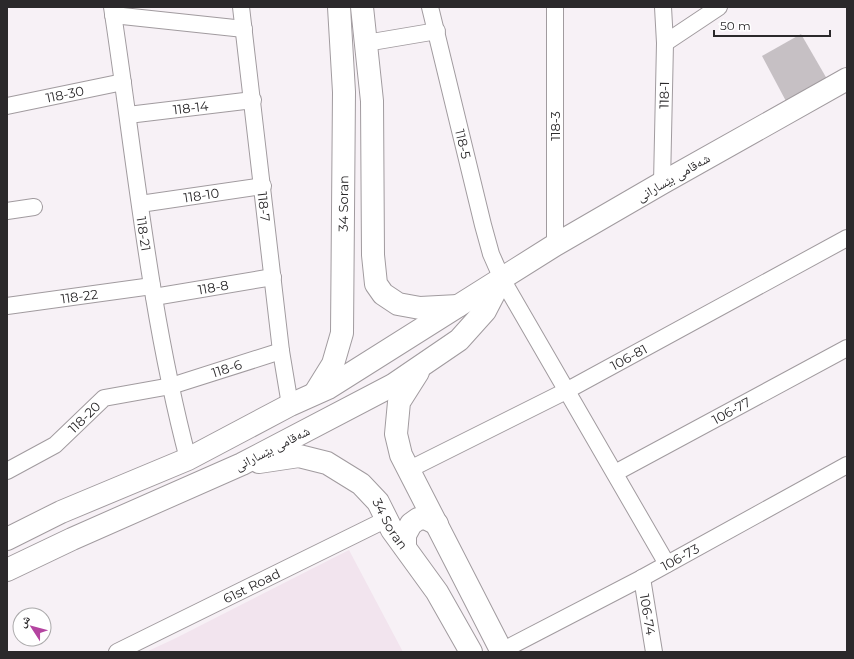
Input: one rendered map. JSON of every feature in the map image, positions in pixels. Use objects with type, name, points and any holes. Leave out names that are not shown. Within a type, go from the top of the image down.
[{"type":"main road","name":"34 Soran","points":[[315,393],[333,364],[342,333],[344,92],[339,7]]},
{"type":"main road","points":[[362,7],[372,101],[373,255],[376,284],[383,294],[398,304],[420,308],[459,306]]},
{"type":"main road","name":"شەقامی بێسارانی","points":[[7,539],[61,512],[188,459],[290,405],[328,388],[555,245],[662,183],[847,80]]},
{"type":"main road","points":[[343,240],[373,235]]},
{"type":"main road","name":"شەقامی بێسارانی","points":[[7,570],[72,539],[242,464],[393,385],[459,340],[485,311],[502,279]]},
{"type":"main road","points":[[422,365],[398,402],[396,434],[401,455],[506,649]]},
{"type":"main road","name":"34 Soran","points":[[242,464],[299,456],[327,463],[361,484],[378,502],[392,530],[437,592],[471,652]]},
{"type":"main road","points":[[61,512],[72,539]]},
{"type":"main road","points":[[405,547],[405,535],[412,524],[418,519],[425,518],[437,524]]},
{"type":"street","name":"118-7","points":[[241,7],[273,278],[290,405]]},
{"type":"street","name":"118-5","points":[[430,7],[483,225],[502,279],[566,392],[615,473],[667,564]]},
{"type":"street","name":"118-3","points":[[555,7],[555,245]]},
{"type":"street","name":"118-1","points":[[662,183],[665,43],[663,7]]},
{"type":"street","points":[[665,43],[719,7]]},
{"type":"street","points":[[113,11],[244,29]]},
{"type":"street","name":"118-21","points":[[113,11],[153,291],[177,417],[188,459]]},
{"type":"street","points":[[366,43],[437,31]]},
{"type":"street","name":"118-30","points":[[7,106],[123,82]]},
{"type":"street","name":"118-14","points":[[128,115],[253,100]]},
{"type":"street","name":"118-10","points":[[140,204],[263,186]]},
{"type":"street","points":[[7,210],[34,207]]},
{"type":"street","name":"106-81","points":[[408,470],[566,392],[847,238]]},
{"type":"street","name":"118-8","points":[[153,291],[273,278]]},
{"type":"street","name":"118-22","points":[[7,306],[153,291]]},
{"type":"street","name":"106-77","points":[[615,473],[847,348]]},
{"type":"street","name":"118-6","points":[[171,386],[282,351]]},
{"type":"street","name":"118-20","points":[[9,466],[55,445],[104,398],[171,386]]},
{"type":"street","name":"106-73","points":[[506,649],[642,578],[847,465]]},
{"type":"street","name":"61st Road","points":[[117,652],[387,520]]},
{"type":"street","name":"106-74","points":[[642,578],[654,652]]},
{"type":"shaded area","points":[[349,550],[403,652],[146,652],[176,638]]},
{"type":"building","points":[[801,34],[827,79],[787,103],[762,56]]}]
